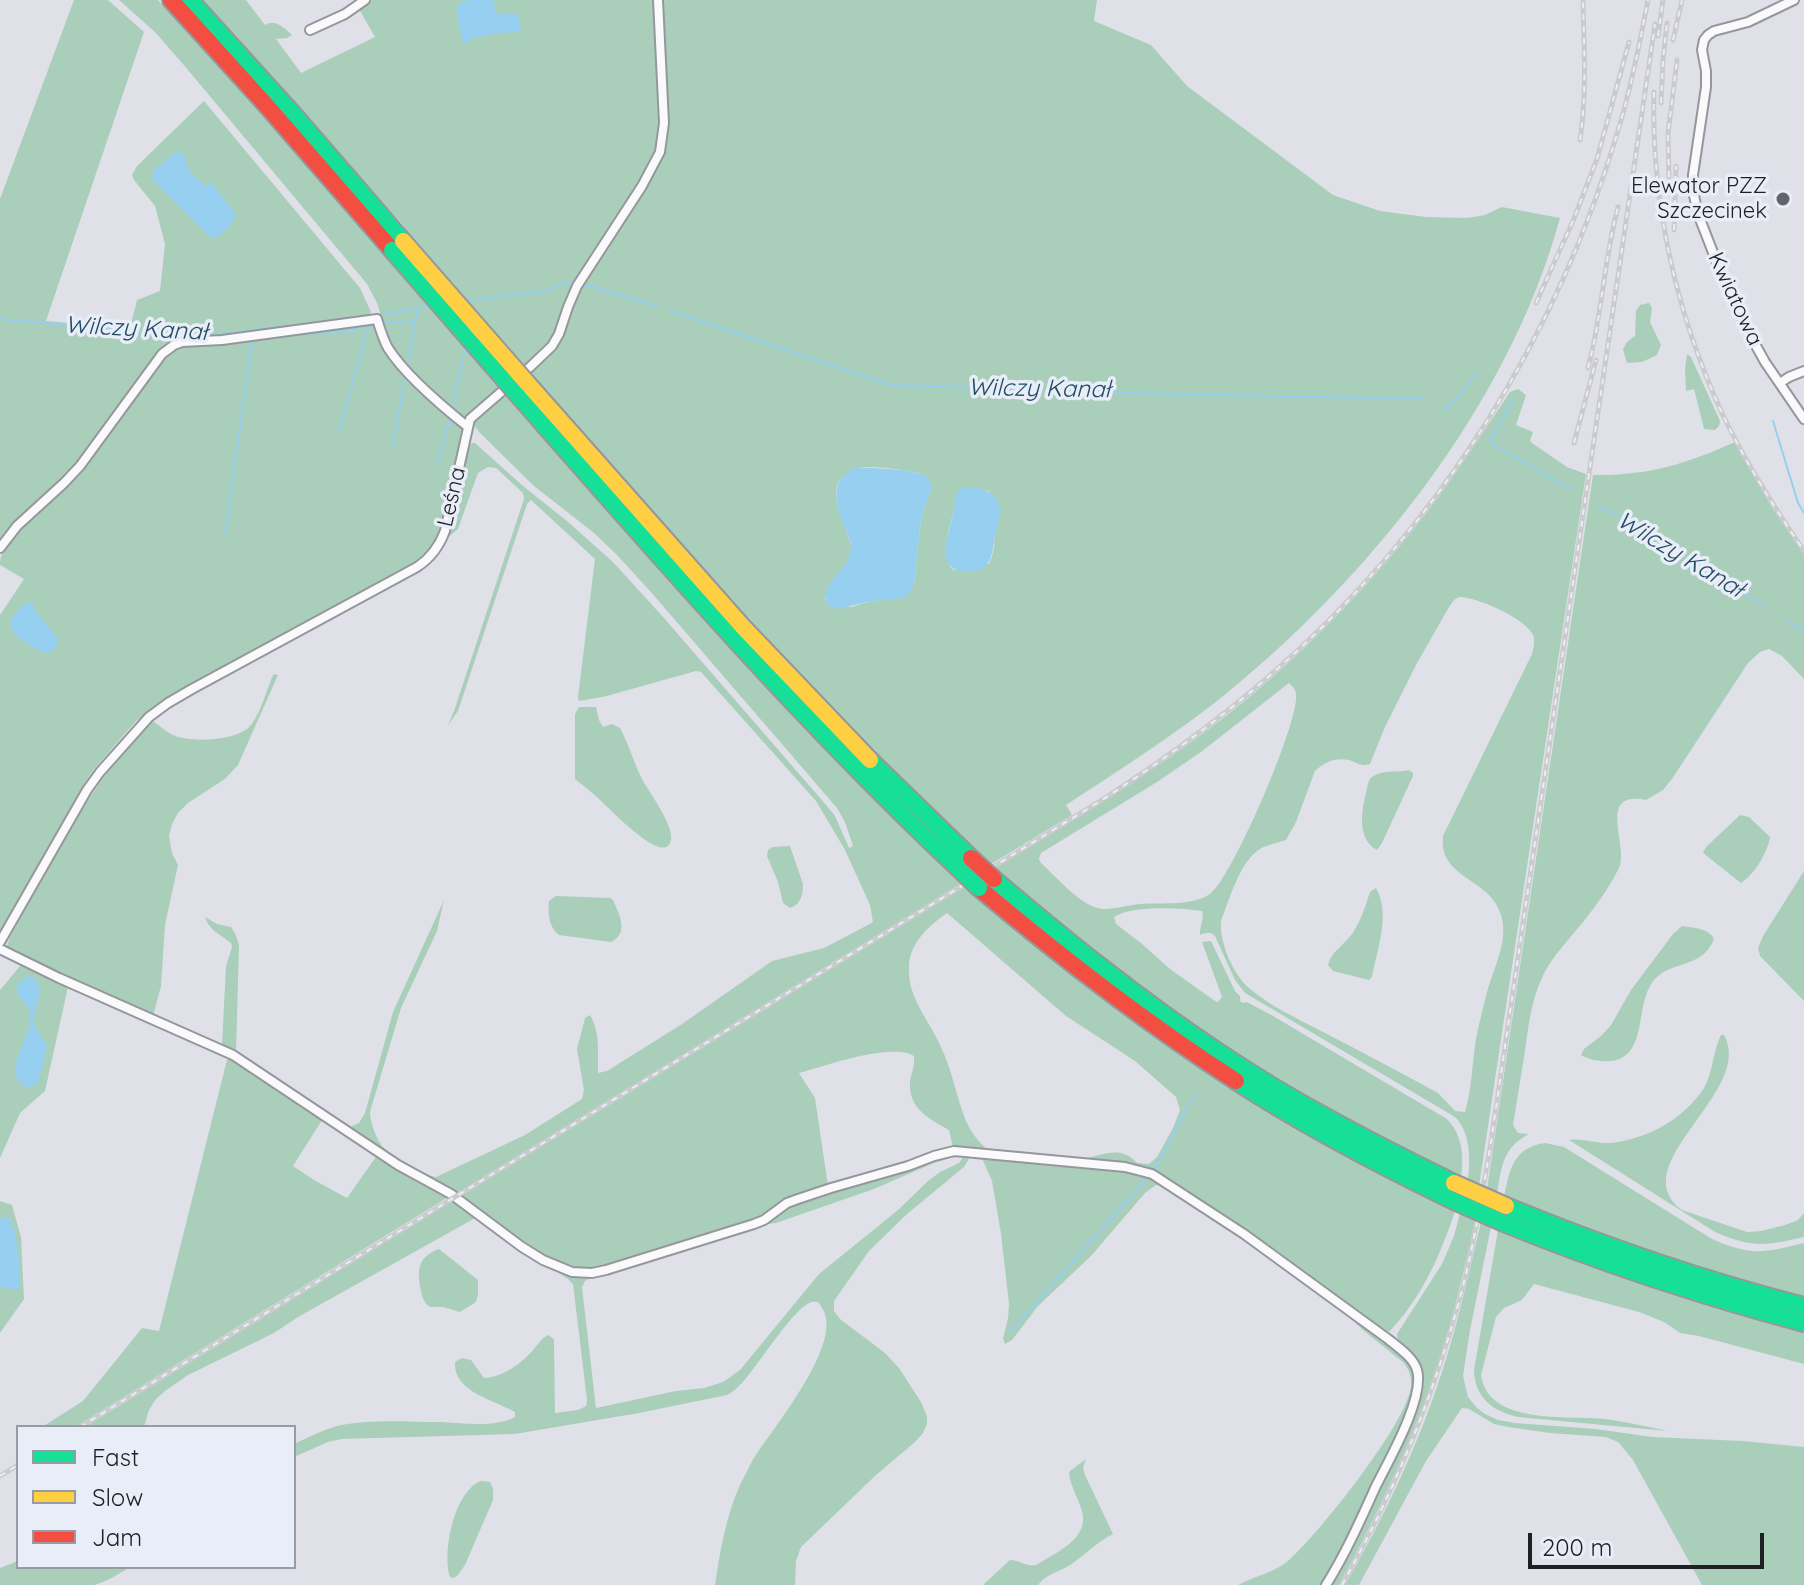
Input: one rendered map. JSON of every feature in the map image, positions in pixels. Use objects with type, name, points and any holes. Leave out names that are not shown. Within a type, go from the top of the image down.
[{"type":"highway","points":[[171,0],[398,246],[523,389],[964,862],[979,888],[1095,983],[1222,1073],[1316,1130],[1419,1185],[1453,1192]]},
{"type":"highway","points":[[190,0],[295,116],[398,246]]},
{"type":"highway","points":[[964,862],[994,879],[1079,950],[1193,1035],[1453,1192],[1505,1215],[1549,1242],[1655,1281],[1804,1323]]},
{"type":"highway","points":[[1505,1215],[1565,1231],[1671,1269],[1804,1306]]},
{"type":"street","points":[[310,30],[345,14],[365,0]]},
{"type":"street","name":"Leśna","points":[[0,942],[87,790],[149,717],[192,689],[417,567],[433,555],[445,531],[470,419],[552,346],[577,286],[642,186],[660,152],[664,123],[658,0]]},
{"type":"street","name":"Kwiatowa","points":[[1794,0],[1741,25],[1714,31],[1706,37],[1702,50],[1706,87],[1693,175],[1694,197],[1706,237],[1729,292],[1760,353],[1804,419]]},
{"type":"street","points":[[0,548],[17,526],[80,466],[162,354],[182,342],[222,340],[377,319],[386,345],[402,366],[468,427]]},
{"type":"street","points":[[1780,383],[1804,371]]},
{"type":"street","points":[[0,949],[233,1055],[398,1165],[451,1194],[522,1247],[572,1272],[606,1270],[754,1224],[787,1203],[946,1152],[1099,1164],[1152,1174],[1244,1234],[1364,1321],[1405,1353],[1415,1365],[1419,1379],[1403,1431],[1326,1585]]},
{"type":"green space","points":[[74,0],[108,0],[144,32],[46,321],[130,328],[137,300],[160,291],[165,244],[155,206],[132,175],[137,166],[204,101],[360,288],[371,312],[367,317],[208,339],[176,340],[77,464],[0,542],[0,199]]},
{"type":"green space","points":[[119,0],[158,0],[502,388],[465,416],[460,415],[412,371],[388,339],[377,303],[367,284],[156,33]]},
{"type":"green space","points":[[203,0],[246,0],[265,25],[273,23],[283,27],[292,35],[276,39],[301,73],[375,37],[359,9],[370,0],[655,0],[661,115],[656,147],[636,187],[571,289],[552,339],[525,368],[409,236],[404,226]]},
{"type":"green space","points":[[660,0],[1097,0],[1094,21],[1151,45],[1187,86],[1333,195],[1380,211],[1426,217],[1467,218],[1485,215],[1502,207],[1560,218],[1536,289],[1505,357],[1467,424],[1424,487],[1376,548],[1324,605],[1212,705],[1066,805],[1072,815],[991,864],[869,748],[752,626],[529,372],[562,340],[577,296],[659,163],[664,147]],"holes":[[[856,467],[890,468],[925,475],[931,489],[921,518],[914,584],[905,597],[851,607],[825,600],[851,551],[836,491],[841,479]],[[971,487],[989,491],[994,546],[989,564],[954,570],[946,555],[948,532],[956,503]]]},
{"type":"green space","points":[[1649,303],[1652,308],[1650,322],[1661,345],[1657,355],[1642,362],[1627,363],[1623,349],[1635,336],[1636,311],[1640,305]]},
{"type":"green space","points":[[371,324],[388,355],[463,431],[439,538],[428,554],[413,566],[194,682],[136,721],[85,782],[0,933],[0,615],[24,579],[0,565],[10,541],[90,459],[154,368],[173,350],[180,346]]},
{"type":"green space","points":[[1687,354],[1720,421],[1715,430],[1704,429],[1694,389],[1686,391]]},
{"type":"green space","points":[[1518,389],[1526,395],[1516,425],[1533,432],[1530,441],[1567,467],[1586,474],[1479,1186],[1468,1181],[1467,1138],[1455,1117],[1245,993],[1235,980],[1215,936],[1210,933],[1200,935],[1202,911],[1144,909],[1114,917],[1116,924],[1170,969],[1218,1002],[1222,997],[1202,942],[1211,941],[1240,1001],[1273,1016],[1447,1119],[1461,1147],[1461,1178],[1364,1129],[1221,1044],[1060,925],[995,868],[1183,748],[1242,703],[1292,659],[1340,613],[1406,538],[1449,482],[1510,392]],"holes":[[[1459,597],[1477,601],[1511,616],[1528,628],[1534,642],[1532,654],[1443,836],[1449,861],[1487,893],[1495,903],[1503,924],[1502,944],[1476,1039],[1465,1112],[1455,1111],[1438,1093],[1257,995],[1243,982],[1233,966],[1221,929],[1221,921],[1244,865],[1259,850],[1286,840],[1315,771],[1339,759],[1361,765],[1370,764],[1416,665],[1449,607]],[[1289,683],[1296,693],[1295,708],[1277,763],[1249,829],[1221,881],[1211,893],[1186,902],[1100,908],[1090,905],[1069,890],[1041,863],[1041,853],[1201,752]]]},
{"type":"green space","points":[[506,393],[745,664],[878,803],[962,883],[456,1194],[348,1128],[359,1123],[365,1113],[393,1012],[444,900],[437,931],[401,1008],[370,1112],[375,1132],[384,1148],[436,1177],[525,1135],[582,1099],[584,1090],[577,1049],[585,1018],[590,1015],[597,1035],[598,1073],[607,1071],[682,1024],[772,961],[824,948],[873,922],[870,905],[845,850],[816,801],[701,672],[579,701],[595,559],[531,500],[527,504],[458,711],[448,725],[524,499],[523,493],[496,468],[488,467],[478,473],[458,529],[447,538],[470,446],[475,443],[613,562],[827,806],[835,816],[849,848],[853,846],[837,808],[650,591],[594,533],[534,486],[480,433],[474,425],[476,418]]},
{"type":"green space","points":[[1735,442],[1771,506],[1804,554],[1804,679],[1782,656],[1769,649],[1760,652],[1748,663],[1663,790],[1646,800],[1631,799],[1622,803],[1618,812],[1619,868],[1598,902],[1550,964],[1538,988],[1513,1125],[1518,1133],[1529,1134],[1508,1152],[1497,1193],[1487,1189],[1593,475],[1666,467]]},
{"type":"green space","points":[[275,674],[278,675],[238,765],[225,779],[188,803],[172,824],[169,836],[178,865],[165,925],[161,986],[153,1016],[10,950],[7,945],[10,937],[74,823],[130,744],[153,721],[181,738],[225,738],[244,731],[257,715]]},
{"type":"green space","points":[[579,707],[596,707],[603,727],[612,724],[620,728],[642,779],[668,823],[671,840],[668,846],[662,848],[643,838],[575,779],[575,714]]},
{"type":"green space","points":[[1409,770],[1413,776],[1377,850],[1367,840],[1362,826],[1369,782],[1379,773]]},
{"type":"green space","points":[[1740,815],[1749,817],[1770,837],[1760,863],[1741,883],[1703,853]]},
{"type":"green space","points":[[790,846],[803,884],[799,902],[790,908],[783,903],[767,856],[768,850],[773,847]]},
{"type":"green space","points":[[1804,871],[1804,1001],[1760,956],[1758,948]]},
{"type":"green space","points":[[966,886],[1096,995],[1200,1069],[1316,1139],[1455,1211],[1429,1274],[1412,1304],[1390,1331],[1381,1331],[1148,1169],[1083,1159],[1118,1153],[1131,1157],[1137,1163],[1149,1164],[1157,1157],[1173,1128],[1180,1110],[1176,1097],[1135,1061],[1066,1016],[947,913],[928,929],[913,949],[909,966],[911,988],[944,1054],[966,1121],[977,1139],[993,1153],[953,1148],[949,1130],[916,1106],[910,1091],[914,1056],[904,1052],[874,1053],[799,1073],[815,1098],[828,1186],[754,1221],[598,1269],[572,1269],[524,1245],[459,1197]]},
{"type":"green space","points":[[1376,888],[1383,920],[1372,977],[1369,980],[1333,971],[1328,965],[1329,961],[1352,934],[1370,892]]},
{"type":"green space","points":[[556,896],[610,898],[620,918],[620,934],[611,942],[559,935],[549,915],[549,901]]},
{"type":"green space","points":[[205,917],[231,927],[239,945],[236,1053],[222,1044],[226,966],[232,947],[213,930]]},
{"type":"green space","points":[[1682,926],[1705,931],[1714,939],[1709,949],[1695,960],[1670,969],[1655,979],[1648,989],[1631,1049],[1623,1057],[1611,1061],[1581,1055],[1611,1025],[1631,990]]},
{"type":"green space","points":[[20,966],[68,987],[45,1091],[20,1113],[0,1158],[0,990]]},
{"type":"green space","points":[[1721,1035],[1724,1035],[1729,1057],[1722,1080],[1677,1150],[1667,1172],[1668,1192],[1682,1210],[1747,1232],[1785,1225],[1798,1220],[1804,1213],[1804,1237],[1759,1244],[1715,1232],[1569,1140],[1625,1141],[1664,1126],[1686,1109],[1704,1088]]},
{"type":"green space","points":[[228,1056],[324,1117],[293,1166],[314,1180],[347,1198],[378,1154],[450,1196],[78,1425],[45,1425],[83,1401],[142,1328],[159,1331]]},
{"type":"green space","points":[[1545,1143],[1564,1147],[1712,1239],[1757,1251],[1804,1243],[1804,1297],[1591,1233],[1504,1196],[1515,1161],[1526,1150]]},
{"type":"green space","points":[[949,1156],[958,1156],[874,1189],[762,1225],[796,1204]]},
{"type":"green space","points":[[964,1156],[970,1157],[964,1167],[907,1214],[869,1251],[834,1301],[834,1311],[840,1319],[885,1353],[899,1368],[921,1402],[927,1424],[915,1442],[801,1547],[796,1561],[795,1585],[715,1585],[727,1521],[740,1485],[754,1458],[804,1384],[824,1342],[826,1323],[817,1302],[805,1305],[796,1314],[744,1380],[727,1395],[515,1434],[341,1439],[296,1456],[296,1443],[341,1425],[391,1421],[488,1424],[515,1417],[515,1412],[468,1388],[456,1372],[455,1362],[462,1358],[471,1360],[484,1378],[498,1375],[518,1364],[548,1335],[554,1339],[555,1413],[586,1406],[573,1284],[545,1264],[570,1275],[590,1278],[582,1287],[596,1408],[723,1382],[740,1370],[819,1274],[898,1210],[928,1181],[959,1163]]},
{"type":"green space","points":[[982,1158],[1094,1166],[1143,1173],[1166,1186],[1156,1185],[1145,1193],[1091,1256],[1038,1306],[1012,1340],[1005,1344],[1003,1339],[1009,1304],[1001,1234],[992,1181]]},
{"type":"green space","points":[[454,1200],[477,1217],[274,1333],[188,1375],[156,1399],[145,1425],[88,1425]]},
{"type":"green space","points":[[0,1201],[12,1205],[21,1237],[24,1299],[0,1333]]},
{"type":"green space","points":[[1460,1213],[1476,1220],[1437,1368],[1405,1451],[1367,1532],[1339,1585],[1328,1585],[1409,1424],[1417,1361],[1398,1343],[1397,1334],[1442,1264]]},
{"type":"green space","points":[[1481,1222],[1491,1227],[1463,1376],[1468,1397],[1477,1408],[1498,1420],[1515,1423],[1652,1437],[1804,1447],[1804,1585],[1702,1585],[1633,1460],[1618,1442],[1606,1437],[1550,1433],[1494,1424],[1462,1408],[1426,1461],[1359,1585],[1345,1585],[1399,1481],[1433,1400]]},
{"type":"green space","points":[[1498,1230],[1583,1264],[1685,1299],[1804,1331],[1804,1364],[1680,1333],[1664,1322],[1639,1312],[1534,1284],[1522,1300],[1504,1308],[1496,1317],[1481,1375],[1487,1391],[1498,1403],[1532,1415],[1605,1419],[1667,1431],[1518,1417],[1500,1411],[1482,1396],[1474,1370]]},
{"type":"green space","points":[[439,1249],[478,1280],[476,1302],[460,1312],[430,1307],[422,1296],[420,1266],[426,1256]]},
{"type":"green space","points":[[1346,1314],[1393,1346],[1413,1367],[1414,1384],[1396,1440],[1364,1509],[1323,1585],[1238,1585],[1282,1565],[1301,1548],[1359,1478],[1406,1403],[1411,1383],[1404,1363]]},
{"type":"green space","points":[[1086,1459],[1083,1468],[1085,1475],[1113,1534],[1038,1585],[983,1585],[1010,1560],[1036,1565],[1076,1537],[1081,1530],[1082,1511],[1069,1474]]},
{"type":"green space","points":[[481,1481],[490,1482],[493,1500],[465,1565],[458,1575],[450,1577],[448,1553],[452,1524],[464,1497]]},
{"type":"green space","points":[[16,1562],[16,1569],[127,1569],[95,1585],[0,1585],[0,1568]]},
{"type":"water","points":[[468,0],[494,0],[495,14],[516,14],[521,29],[470,39],[463,44],[456,9]]},
{"type":"water","points":[[180,152],[194,176],[205,185],[212,183],[236,215],[229,227],[215,237],[211,238],[152,179],[153,171],[174,153]]},
{"type":"water","points":[[856,467],[904,470],[925,475],[931,482],[931,489],[921,518],[914,584],[910,592],[905,598],[871,601],[838,609],[827,605],[827,590],[849,557],[851,547],[836,493],[841,479]]},
{"type":"water","points":[[963,487],[977,488],[993,495],[1001,511],[988,563],[980,570],[954,569],[946,556],[956,494]]},
{"type":"water","points":[[32,602],[36,612],[58,639],[48,654],[24,641],[11,626],[12,618],[23,604]]},
{"type":"water","points":[[28,976],[33,977],[40,990],[34,1018],[47,1047],[38,1082],[30,1088],[21,1084],[15,1070],[29,1027],[29,1007],[18,995],[17,988]]},
{"type":"water","points":[[0,1218],[9,1218],[15,1233],[18,1252],[20,1288],[16,1290],[0,1287]]},
{"type":"waterway","name":"Wilczy Kanał","points":[[464,301],[547,291],[573,282]]},
{"type":"waterway","name":"Wilczy Kanał","points":[[584,286],[657,306]]},
{"type":"waterway","name":"Wilczy Kanał","points":[[384,314],[430,306]]},
{"type":"waterway","points":[[408,363],[417,309]]},
{"type":"waterway","name":"Wilczy Kanał","points":[[668,310],[890,385],[1422,399]]},
{"type":"waterway","name":"Wilczy Kanał","points":[[0,319],[197,337],[367,316]]},
{"type":"waterway","points":[[385,323],[415,321]]},
{"type":"waterway","points":[[287,335],[352,331],[369,325]]},
{"type":"waterway","points":[[339,431],[369,325]]},
{"type":"waterway","points":[[225,534],[252,341]]},
{"type":"waterway","points":[[453,405],[465,348]]},
{"type":"waterway","points":[[393,446],[405,376]]},
{"type":"waterway","name":"Wilczy Kanał","points":[[1444,410],[1476,377]]},
{"type":"waterway","name":"Wilczy Kanał","points":[[1512,399],[1490,442],[1573,491]]},
{"type":"waterway","points":[[438,464],[450,418]]},
{"type":"waterway","points":[[1773,421],[1798,503],[1804,513]]},
{"type":"waterway","name":"Wilczy Kanał","points":[[1598,505],[1763,606]]},
{"type":"waterway","points":[[1788,621],[1804,630]]},
{"type":"waterway","points":[[1155,1169],[1197,1092]]},
{"type":"waterway","points":[[1011,1331],[1149,1176]]},
{"type":"railway","points":[[1580,140],[1584,87],[1583,0]]},
{"type":"railway","points":[[83,1425],[1102,800],[1186,742],[1267,678],[1328,621],[1385,560],[1437,495],[1484,426],[1526,355],[1594,203],[1624,109],[1648,0]]},
{"type":"railway","points":[[1658,36],[1663,0]]},
{"type":"railway","points":[[1673,40],[1682,0]]},
{"type":"railway","points":[[1661,103],[1667,23]]},
{"type":"railway","points":[[1342,1585],[1396,1477],[1427,1402],[1452,1325],[1475,1232],[1491,1142],[1655,24]]},
{"type":"railway","points":[[1536,303],[1597,159],[1629,42]]},
{"type":"railway","points":[[1669,177],[1668,134],[1677,60]]},
{"type":"railway","points":[[1654,92],[1654,133],[1662,216],[1679,296],[1692,336],[1731,431],[1760,484],[1804,551]]},
{"type":"railway","points":[[1674,230],[1676,166]]},
{"type":"railway","points":[[1588,368],[1618,207]]},
{"type":"railway","points":[[1574,443],[1596,360]]},
{"type":"railway","points":[[0,1476],[16,1466]]},
{"type":"traffic: fast","points":[[190,0],[403,241]]},
{"type":"traffic: fast","points":[[392,250],[517,394]]},
{"type":"traffic: fast","points":[[517,394],[786,695],[957,867]]},
{"type":"traffic: fast","points":[[870,760],[971,858]]},
{"type":"traffic: fast","points":[[957,867],[979,888]]},
{"type":"traffic: fast","points":[[994,879],[1105,970],[1220,1053],[1335,1122],[1454,1183]]},
{"type":"traffic: fast","points":[[1236,1081],[1342,1144],[1452,1200]]},
{"type":"traffic: fast","points":[[1452,1200],[1504,1223]]},
{"type":"traffic: fast","points":[[1506,1206],[1653,1261],[1804,1306]]},
{"type":"traffic: fast","points":[[1504,1223],[1652,1278],[1804,1323]]},
{"type":"traffic: slow","points":[[403,241],[528,384]]},
{"type":"traffic: slow","points":[[528,384],[743,627],[870,760]]},
{"type":"traffic: slow","points":[[1454,1183],[1506,1206]]},
{"type":"traffic: jam","points":[[171,0],[392,250]]},
{"type":"traffic: jam","points":[[971,858],[994,879]]},
{"type":"traffic: jam","points":[[979,888],[1104,989],[1236,1081]]},
{"type":"place","name":"Elewator PZZ Szczecinek","points":[[1783,199]]}]
